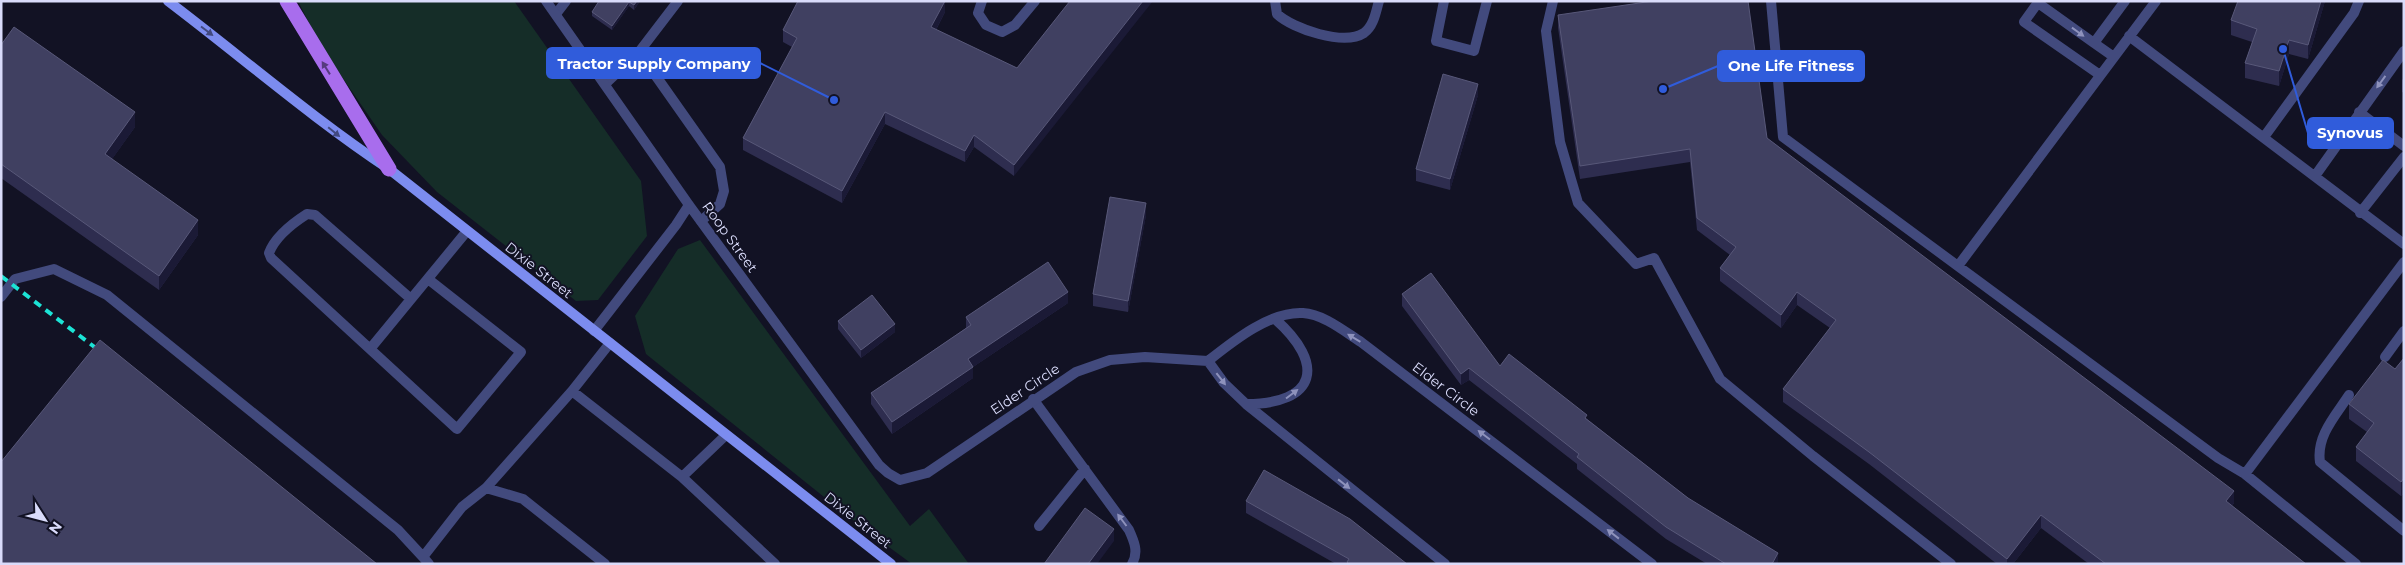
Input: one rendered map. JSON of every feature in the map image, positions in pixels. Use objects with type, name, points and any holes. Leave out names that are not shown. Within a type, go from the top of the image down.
[{"type":"main road","points":[[287,1],[389,169]]},
{"type":"street","name":"Dixie Street","points":[[168,1],[241,56],[340,137],[389,169],[891,564]]},
{"type":"street","name":"Roop Street","points":[[546,1],[689,205],[879,465],[888,474],[900,480]]},
{"type":"street","points":[[556,14],[566,1]]},
{"type":"street","points":[[604,84],[639,52],[678,1]]},
{"type":"street","points":[[982,1],[978,13],[986,25],[1002,32],[1016,26],[1035,1]]},
{"type":"street","points":[[1275,1],[1277,14],[1286,22],[1310,32],[1354,38],[1366,32],[1375,18],[1379,1]]},
{"type":"street","points":[[1444,1],[1436,40],[1474,51],[1487,1]]},
{"type":"street","points":[[1553,1],[1546,31],[1560,142],[1578,203],[1636,264],[1654,258],[1720,379],[1813,456],[1951,564]]},
{"type":"street","points":[[1771,1],[1783,137],[2218,458],[2244,474],[2356,564]]},
{"type":"street","points":[[2094,43],[2125,1]]},
{"type":"street","points":[[1958,266],[2156,1]]},
{"type":"street","points":[[2264,137],[2354,13],[2360,1]]},
{"type":"street","points":[[2100,75],[2024,22],[2039,2],[2114,57]]},
{"type":"street","points":[[2129,36],[2315,176],[2360,213],[2404,244]]},
{"type":"street","points":[[2315,176],[2404,51]]},
{"type":"street","points":[[639,52],[720,167],[724,191],[720,204],[701,221]]},
{"type":"street","points":[[2359,112],[2404,146]]},
{"type":"street","points":[[2360,213],[2404,157]]},
{"type":"street","points":[[594,331],[689,205]]},
{"type":"street","points":[[412,299],[315,215],[307,214],[295,222],[271,247],[269,253],[271,258],[457,429],[521,352],[428,279]]},
{"type":"street","points":[[370,349],[467,231]]},
{"type":"street","points":[[2244,474],[2404,262]]},
{"type":"street","points":[[1,297],[15,279],[54,269],[107,295],[398,530],[426,560],[462,506],[486,488],[572,391],[610,343]]},
{"type":"street","name":"Elder Circle","points":[[900,480],[926,473],[1033,399],[1076,372],[1110,360],[1145,357],[1208,361],[1244,334],[1290,314],[1304,313],[1322,318],[1361,342],[1652,564]]},
{"type":"street","points":[[1246,404],[1280,402],[1295,393],[1306,376],[1308,370],[1307,358],[1301,346],[1276,319]]},
{"type":"street","points":[[2385,357],[2404,331]]},
{"type":"street","points":[[1208,361],[1224,383],[1246,404],[1445,564]]},
{"type":"street","points":[[572,391],[682,477],[775,564]]},
{"type":"street","points":[[2349,394],[2325,431],[2318,450],[2320,462],[2404,531]]},
{"type":"street","points":[[1033,399],[1129,530],[1136,544],[1135,558],[1132,564]]},
{"type":"street","points":[[682,477],[726,435]]},
{"type":"street","points":[[1039,526],[1085,470]]},
{"type":"street","points":[[486,488],[524,499],[605,564]]},
{"type":"green space","points":[[298,1],[514,1],[641,181],[647,236],[598,300],[576,301],[437,192],[382,135],[320,45]]},
{"type":"green space","points":[[700,240],[910,526],[929,509],[969,564],[912,564],[859,525],[646,354],[635,316],[678,249]]},
{"type":"building","points":[[599,1],[637,1],[634,5],[629,2],[612,26],[592,12]]},
{"type":"building","points":[[798,1],[945,1],[931,27],[1017,68],[1070,1],[1143,1],[1014,165],[974,135],[965,151],[885,112],[842,191],[743,138],[797,38],[783,30]]},
{"type":"building","points":[[1653,1],[1748,1],[1767,138],[2234,491],[2226,501],[2306,564],[2106,564],[2041,515],[2007,559],[1869,452],[1783,389],[1836,320],[1797,292],[1781,315],[1720,268],[1736,247],[1697,218],[1690,149],[1580,166],[1558,15]]},
{"type":"building","points":[[2238,1],[2321,1],[2308,45],[2289,40],[2279,71],[2245,63],[2257,29],[2231,20]]},
{"type":"building","points":[[14,27],[135,112],[105,154],[198,220],[159,276],[1,164],[1,45]]},
{"type":"building","points":[[1443,74],[1478,84],[1450,179],[1416,169]]},
{"type":"building","points":[[1110,197],[1146,203],[1128,301],[1093,294]]},
{"type":"building","points":[[1048,262],[1068,292],[968,359],[973,367],[892,422],[871,393],[971,325],[966,317]]},
{"type":"building","points":[[1431,273],[1500,366],[1509,354],[1587,415],[1585,418],[1688,498],[1778,553],[1772,564],[1726,564],[1666,527],[1577,457],[1579,454],[1469,368],[1461,374],[1402,294]]},
{"type":"building","points":[[872,295],[895,324],[861,350],[838,321]]},
{"type":"building","points":[[100,340],[377,564],[1,564],[1,462]]},
{"type":"building","points":[[2404,358],[2404,478],[2401,482],[2356,447],[2374,423],[2349,404],[2383,360],[2395,369]]},
{"type":"building","points":[[1264,470],[1350,519],[1407,564],[1349,564],[1347,562],[1349,559],[1246,501]]},
{"type":"building","points":[[1085,508],[1114,529],[1088,564],[1044,564]]},
{"type":"railway","points":[[1,276],[105,355]]},
{"type":"place","name":"Synovus","points":[[2283,49]]},
{"type":"place","name":"One Life Fitness","points":[[1663,89]]},
{"type":"place","name":"Tractor Supply Company","points":[[834,100]]}]
